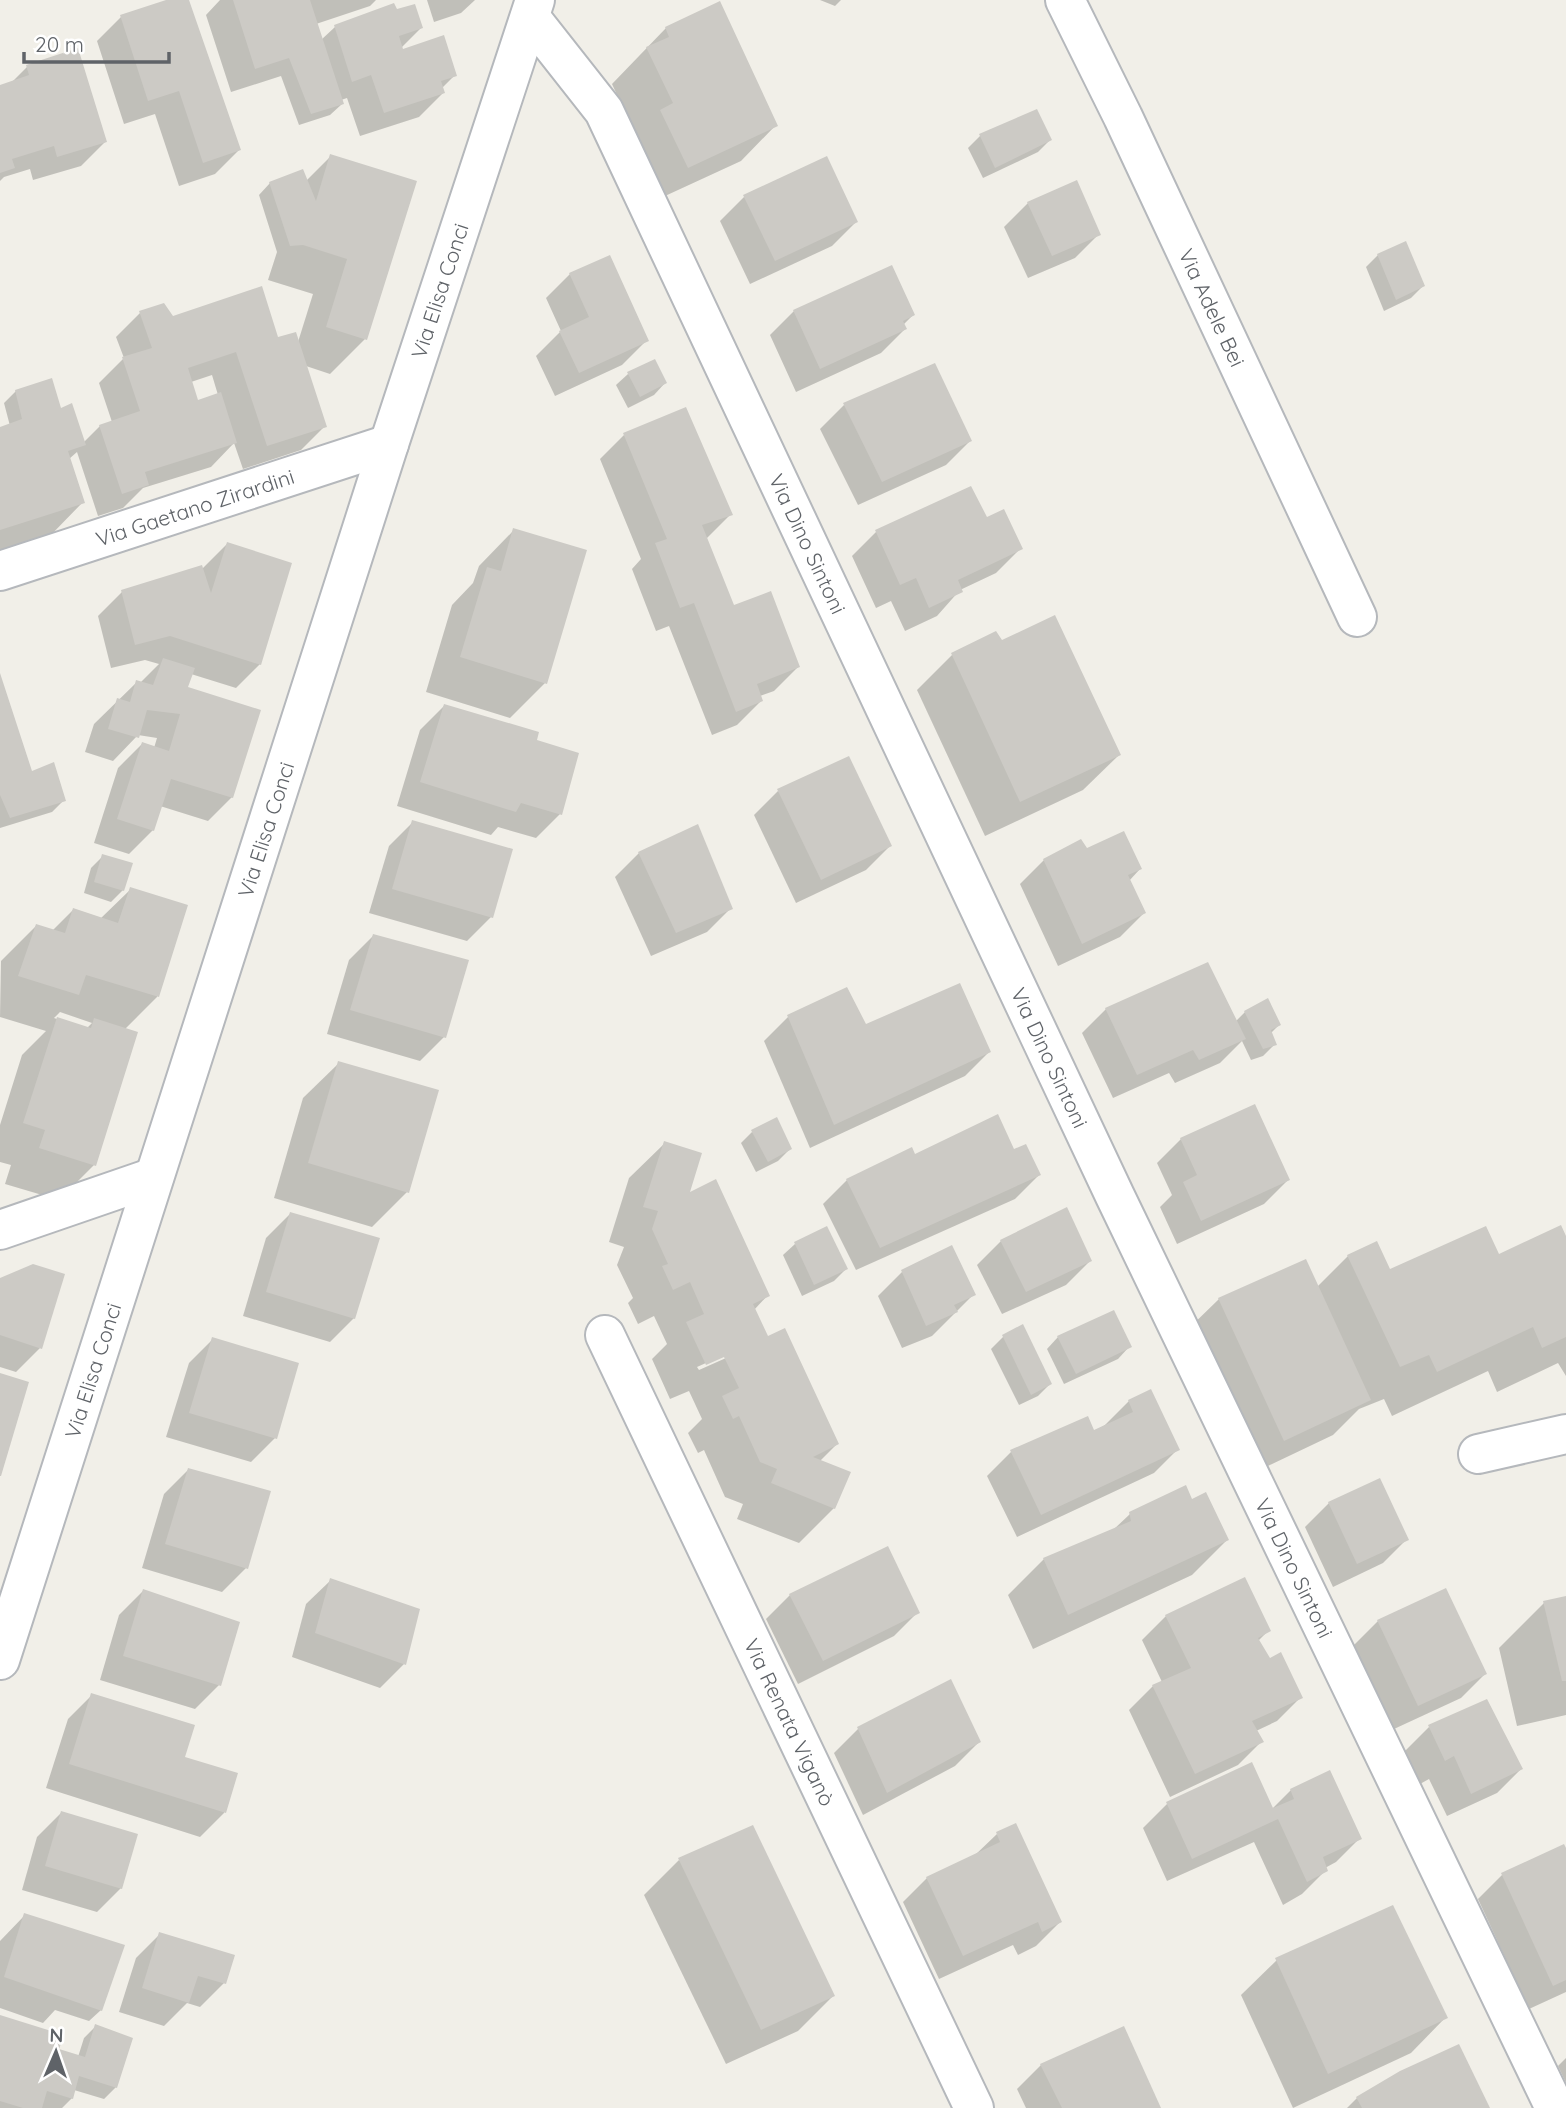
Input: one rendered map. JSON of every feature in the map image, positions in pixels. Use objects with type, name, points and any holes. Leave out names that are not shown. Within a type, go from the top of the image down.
[{"type":"street","name":"Via Adele Bei","points":[[1065,0],[1123,117],[1357,617]]},
{"type":"street","name":"Via Elisa Conci","points":[[0,1660],[390,444],[533,9]]},
{"type":"street","name":"Via Dino Sintoni","points":[[533,9],[604,111],[1115,1196],[1555,2108]]},
{"type":"street","name":"Via Gaetano Zirardini","points":[[0,571],[390,444]]},
{"type":"street","points":[[0,1230],[154,1177]]},
{"type":"street","name":"Via Renata Viganò","points":[[605,1335],[974,2108]]},
{"type":"street","points":[[1478,1454],[1566,1434]]},
{"type":"building","points":[[166,0],[189,0],[241,150],[203,163],[179,91],[148,101],[120,15]]},
{"type":"building","points":[[233,0],[310,0],[344,104],[311,114],[289,58],[255,69]]},
{"type":"building","points":[[720,1],[778,126],[688,168],[660,110],[673,103],[646,47],[669,37],[665,27]]},
{"type":"building","points":[[394,3],[397,9],[415,4],[423,28],[399,36],[403,49],[444,35],[457,76],[441,81],[445,93],[384,113],[371,75],[352,82],[334,25]]},
{"type":"building","points":[[78,48],[107,142],[57,157],[54,146],[12,159],[15,168],[0,173],[0,85],[29,75],[26,65]]},
{"type":"building","points":[[1037,109],[1052,140],[995,168],[979,134]]},
{"type":"building","points":[[330,154],[417,181],[367,340],[326,327],[347,259],[303,245],[290,246],[269,182],[303,169],[316,201]]},
{"type":"building","points":[[827,156],[858,222],[775,261],[743,195]]},
{"type":"building","points":[[1077,180],[1101,235],[1052,256],[1027,202]]},
{"type":"building","points":[[1406,241],[1425,286],[1396,300],[1377,254]]},
{"type":"building","points":[[610,255],[649,341],[579,373],[559,331],[589,317],[569,273]]},
{"type":"building","points":[[892,265],[915,315],[903,321],[907,329],[820,369],[793,310]]},
{"type":"building","points":[[262,286],[278,337],[296,332],[327,427],[267,446],[236,352],[188,368],[198,400],[221,392],[237,443],[145,472],[149,485],[122,494],[99,425],[140,411],[122,357],[152,348],[139,311],[164,303],[173,316]]},
{"type":"building","points":[[655,359],[667,383],[640,397],[627,372]]},
{"type":"building","points":[[935,363],[972,441],[882,482],[843,403]]},
{"type":"building","points":[[52,378],[61,408],[72,403],[86,445],[68,451],[85,503],[0,530],[0,427],[22,419],[15,390]]},
{"type":"building","points":[[686,407],[733,515],[702,525],[734,605],[771,591],[800,667],[757,684],[763,701],[736,712],[694,603],[680,608],[655,543],[667,539],[623,433]]},
{"type":"building","points":[[971,486],[987,517],[1004,509],[1023,549],[958,580],[963,592],[929,608],[916,578],[900,585],[875,530]]},
{"type":"building","points":[[513,528],[587,550],[547,684],[460,657],[487,567],[501,571]]},
{"type":"building","points":[[227,542],[292,563],[261,665],[170,636],[135,645],[121,590],[202,565],[211,593]]},
{"type":"building","points":[[1055,615],[1121,755],[1020,802],[951,653],[996,631],[1002,640]]},
{"type":"building","points":[[163,658],[195,668],[188,687],[261,710],[233,798],[171,779],[154,831],[117,819],[142,742],[169,751],[180,714],[147,710],[139,738],[108,729],[117,698],[130,702],[136,680],[153,685]]},
{"type":"building","points":[[0,673],[32,771],[54,762],[66,801],[10,818],[0,795]]},
{"type":"building","points":[[444,704],[539,732],[537,740],[579,753],[562,815],[521,803],[516,812],[420,782]]},
{"type":"building","points":[[849,756],[892,846],[821,880],[777,789]]},
{"type":"building","points":[[412,820],[513,849],[493,918],[392,889]]},
{"type":"building","points":[[698,824],[733,909],[676,933],[638,852]]},
{"type":"building","points":[[1124,831],[1142,869],[1128,875],[1146,913],[1082,944],[1043,859],[1081,839],[1087,848]]},
{"type":"building","points":[[102,854],[133,863],[124,891],[94,882]]},
{"type":"building","points":[[130,887],[188,905],[159,997],[86,975],[79,995],[18,976],[36,924],[65,933],[73,908],[118,923]]},
{"type":"building","points":[[373,934],[469,960],[446,1038],[350,1010]]},
{"type":"building","points":[[1208,962],[1246,1039],[1199,1060],[1193,1050],[1137,1075],[1105,1008]]},
{"type":"building","points":[[960,983],[991,1052],[834,1125],[787,1015],[847,987],[866,1024]]},
{"type":"building","points":[[1268,998],[1281,1025],[1271,1030],[1277,1045],[1263,1049],[1244,1011]]},
{"type":"building","points":[[57,1017],[91,1028],[94,1018],[138,1032],[96,1166],[39,1148],[45,1130],[23,1123]]},
{"type":"building","points":[[338,1061],[439,1090],[409,1193],[308,1163]]},
{"type":"building","points":[[1255,1104],[1290,1180],[1201,1221],[1183,1182],[1197,1175],[1180,1138]]},
{"type":"building","points":[[998,1114],[1014,1149],[1026,1144],[1041,1175],[880,1248],[846,1179],[912,1147],[915,1154]]},
{"type":"building","points":[[777,1117],[792,1149],[768,1162],[751,1130]]},
{"type":"building","points":[[664,1141],[702,1153],[690,1192],[716,1179],[770,1296],[753,1304],[768,1336],[785,1328],[839,1444],[813,1457],[851,1472],[835,1509],[771,1483],[777,1469],[760,1462],[739,1416],[733,1419],[722,1396],[739,1388],[724,1357],[706,1365],[686,1322],[704,1314],[690,1282],[673,1290],[662,1266],[668,1264],[652,1229],[658,1211],[643,1207]]},
{"type":"building","points":[[1067,1207],[1092,1261],[1026,1292],[1000,1240]]},
{"type":"building","points":[[290,1212],[380,1238],[355,1319],[266,1292]]},
{"type":"building","points":[[1561,1225],[1566,1236],[1566,1337],[1542,1348],[1533,1327],[1437,1372],[1429,1355],[1400,1367],[1347,1255],[1377,1241],[1390,1269],[1486,1226],[1499,1254]]},
{"type":"building","points":[[827,1226],[848,1269],[814,1285],[794,1242]]},
{"type":"building","points":[[952,1245],[976,1295],[954,1305],[958,1312],[926,1326],[901,1270]]},
{"type":"building","points":[[1306,1259],[1371,1400],[1284,1441],[1218,1298]]},
{"type":"building","points":[[33,1264],[65,1274],[42,1349],[0,1335],[0,1278]]},
{"type":"building","points":[[1114,1310],[1132,1347],[1076,1374],[1057,1336]]},
{"type":"building","points":[[1023,1324],[1052,1384],[1031,1395],[1002,1335]]},
{"type":"building","points":[[212,1337],[299,1363],[277,1439],[189,1413]]},
{"type":"building","points":[[0,1373],[29,1382],[1,1476],[0,1476]]},
{"type":"building","points":[[1151,1389],[1180,1450],[1041,1515],[1010,1450],[1088,1416],[1094,1430],[1133,1412],[1128,1400]]},
{"type":"building","points":[[188,1468],[271,1491],[248,1569],[165,1544]]},
{"type":"building","points":[[1380,1478],[1409,1540],[1357,1564],[1328,1502]]},
{"type":"building","points":[[1186,1485],[1192,1499],[1206,1492],[1229,1540],[1068,1615],[1043,1558],[1131,1521],[1129,1512]]},
{"type":"building","points":[[888,1546],[920,1613],[823,1661],[789,1594]]},
{"type":"building","points":[[1245,1577],[1271,1631],[1258,1638],[1270,1658],[1281,1652],[1303,1698],[1252,1721],[1264,1742],[1195,1774],[1152,1685],[1191,1668],[1165,1615]]},
{"type":"building","points":[[330,1578],[420,1609],[406,1665],[315,1633]]},
{"type":"building","points":[[1446,1588],[1487,1674],[1418,1706],[1377,1620]]},
{"type":"building","points":[[143,1589],[240,1622],[221,1686],[123,1656]]},
{"type":"building","points":[[1566,1596],[1566,1681],[1562,1681],[1543,1601]]},
{"type":"building","points":[[951,1679],[981,1742],[887,1793],[857,1727]]},
{"type":"building","points":[[91,1693],[195,1725],[185,1757],[238,1773],[226,1813],[69,1764]]},
{"type":"building","points":[[1487,1699],[1523,1769],[1471,1794],[1454,1756],[1445,1761],[1428,1725]]},
{"type":"building","points":[[1252,1762],[1273,1808],[1294,1799],[1290,1789],[1330,1770],[1362,1839],[1323,1857],[1328,1871],[1307,1882],[1278,1819],[1192,1859],[1166,1802]]},
{"type":"building","points":[[61,1811],[138,1834],[122,1889],[45,1866]]},
{"type":"building","points":[[1016,1823],[1062,1922],[1042,1932],[1038,1922],[963,1956],[926,1877],[1000,1842],[996,1832]]},
{"type":"building","points":[[753,1825],[835,1996],[761,2030],[678,1858]]},
{"type":"building","points":[[1564,1844],[1566,1980],[1553,1986],[1501,1873]]},
{"type":"building","points":[[1393,1905],[1448,2018],[1328,2074],[1275,1958]]},
{"type":"building","points":[[24,1913],[125,1945],[102,2011],[4,1977]]},
{"type":"building","points":[[159,1932],[235,1955],[226,1984],[198,1976],[189,2003],[142,1988]]},
{"type":"building","points":[[0,2015],[64,2035],[59,2049],[85,2057],[95,2024],[133,2038],[117,2088],[79,2076],[73,2099],[47,2091],[42,2108],[23,2108],[0,2101]]},
{"type":"building","points":[[1124,2026],[1161,2108],[1062,2108],[1040,2064]]},
{"type":"building","points":[[1459,2044],[1490,2108],[1362,2108],[1356,2097],[1400,2071]]}]
